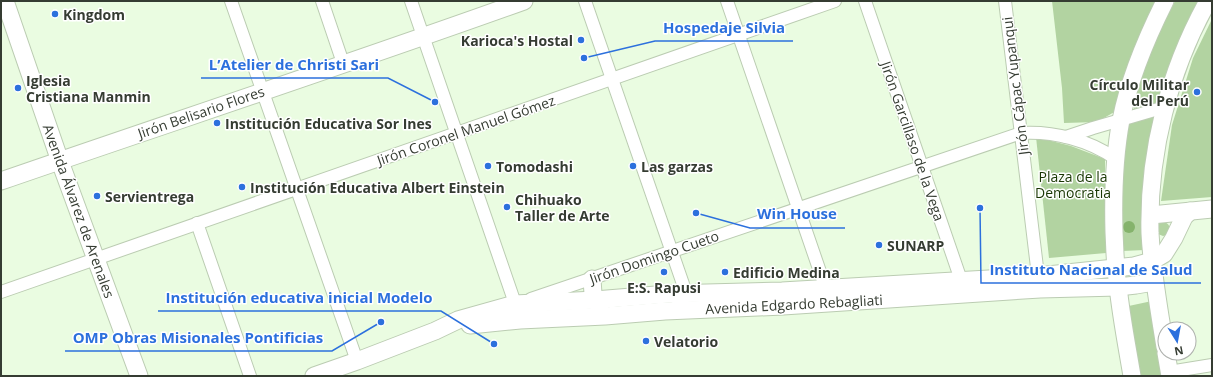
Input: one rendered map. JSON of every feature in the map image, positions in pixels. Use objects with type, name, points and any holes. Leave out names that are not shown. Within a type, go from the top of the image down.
[{"type":"street","name":"Avenida Álvarez de Arenales","points":[[5,1],[60,160],[139,376]]},
{"type":"street","points":[[231,1],[356,361],[314,376]]},
{"type":"street","points":[[322,1],[343,63]]},
{"type":"street","points":[[410,1],[518,312]]},
{"type":"street","name":"Jirón Belisario Flores","points":[[1,181],[524,1]]},
{"type":"street","points":[[585,1],[683,284],[682,294],[665,311]]},
{"type":"street","points":[[727,1],[828,295]]},
{"type":"street","name":"Jirón Coronel Manuel Gómez","points":[[1,292],[835,1]]},
{"type":"street","name":"Jirón Garcillaso de la Vega","points":[[865,1],[961,280]]},
{"type":"street","name":"Jirón Cápac Yupanqui","points":[[1005,1],[1039,282]]},
{"type":"street","points":[[1132,376],[1116,268],[1114,204],[1116,159],[1121,120],[1130,89],[1142,55],[1165,1]]},
{"type":"street","points":[[1161,321],[1154,282],[1150,232],[1154,161],[1165,107],[1189,39],[1208,1]]},
{"type":"street","name":"Jirón Domingo Cueto","points":[[1066,137],[1165,107]]},
{"type":"street","name":"Jirón Domingo Cueto","points":[[518,312],[592,278],[1021,133],[1044,133],[1066,137],[1094,146],[1116,159]]},
{"type":"street","points":[[1151,215],[1212,209]]},
{"type":"street","points":[[1152,261],[1164,254],[1184,217],[1190,211]]},
{"type":"street","points":[[197,223],[250,376]]},
{"type":"street","name":"Avenida Edgardo Rebagliati","points":[[356,361],[435,331],[473,325],[518,312],[595,300],[668,294],[782,291],[828,295],[1039,282],[1134,266],[1152,261]]},
{"type":"street","points":[[592,278],[595,300],[605,316]]},
{"type":"street","name":"Avenida Edgardo Rebagliati","points":[[518,312],[605,316],[828,295],[961,280],[1039,282],[1118,287],[1154,282]]},
{"type":"street","points":[[1168,361],[1170,374],[1212,365]]},
{"type":"green space","points":[[1052,1],[1155,1],[1116,111],[1097,122],[1064,123],[1062,88]]},
{"type":"green space","points":[[1175,1],[1201,1],[1162,101],[1134,109],[1133,103],[1145,62]]},
{"type":"green space","name":"Círculo Militar del Perú","points":[[1212,19],[1212,197],[1161,201],[1172,125],[1193,58]]},
{"type":"green space","points":[[1155,117],[1143,182],[1145,250],[1122,251],[1120,208],[1124,140],[1129,122]]},
{"type":"green space","name":"Plaza de la Democratia","points":[[1036,137],[1071,146],[1105,159],[1106,253],[1049,258]]},
{"type":"green space","points":[[1160,222],[1169,225],[1170,229],[1167,235],[1163,236],[1158,234]]},
{"type":"green space","points":[[1152,301],[1157,330],[1157,361],[1162,361],[1165,376],[1136,376],[1124,307]]},
{"type":"shaded area","points":[[1129,221],[1133,223],[1135,227],[1133,231],[1129,233],[1125,231],[1123,227],[1125,223]]},
{"type":"place","name":"Kingdom","points":[[55,14]]},
{"type":"place","name":"Karioca's Hostal","points":[[581,40]]},
{"type":"place","name":"Hospedaje Silvia","points":[[584,58]]},
{"type":"place","name":"Iglesia Cristiana Manmin","points":[[18,88]]},
{"type":"place","name":"Círculo Militar del Perú","points":[[1197,92]]},
{"type":"place","name":"L’Atelier de Christi Sari","points":[[435,102]]},
{"type":"place","name":"Institución Educativa Sor Ines","points":[[217,123]]},
{"type":"place","name":"Tomodashi","points":[[488,166]]},
{"type":"place","name":"Las garzas","points":[[633,166]]},
{"type":"place","name":"Institución Educativa Albert Einstein","points":[[242,187]]},
{"type":"place","name":"Servientrega","points":[[97,196]]},
{"type":"place","name":"Chihuako Taller de Arte","points":[[507,207]]},
{"type":"place","name":"Instituto Nacional de Salud","points":[[980,208]]},
{"type":"place","name":"Win House","points":[[696,213]]},
{"type":"place","name":"SUNARP","points":[[879,245]]},
{"type":"place","name":"E:S. Rapusi","points":[[664,272]]},
{"type":"place","name":"Edificio Medina","points":[[725,272]]},
{"type":"place","name":"OMP Obras Misionales Pontificias","points":[[381,322]]},
{"type":"place","name":"Velatorio","points":[[646,341]]},
{"type":"place","name":"Institución educativa inicial Modelo","points":[[494,344]]}]
